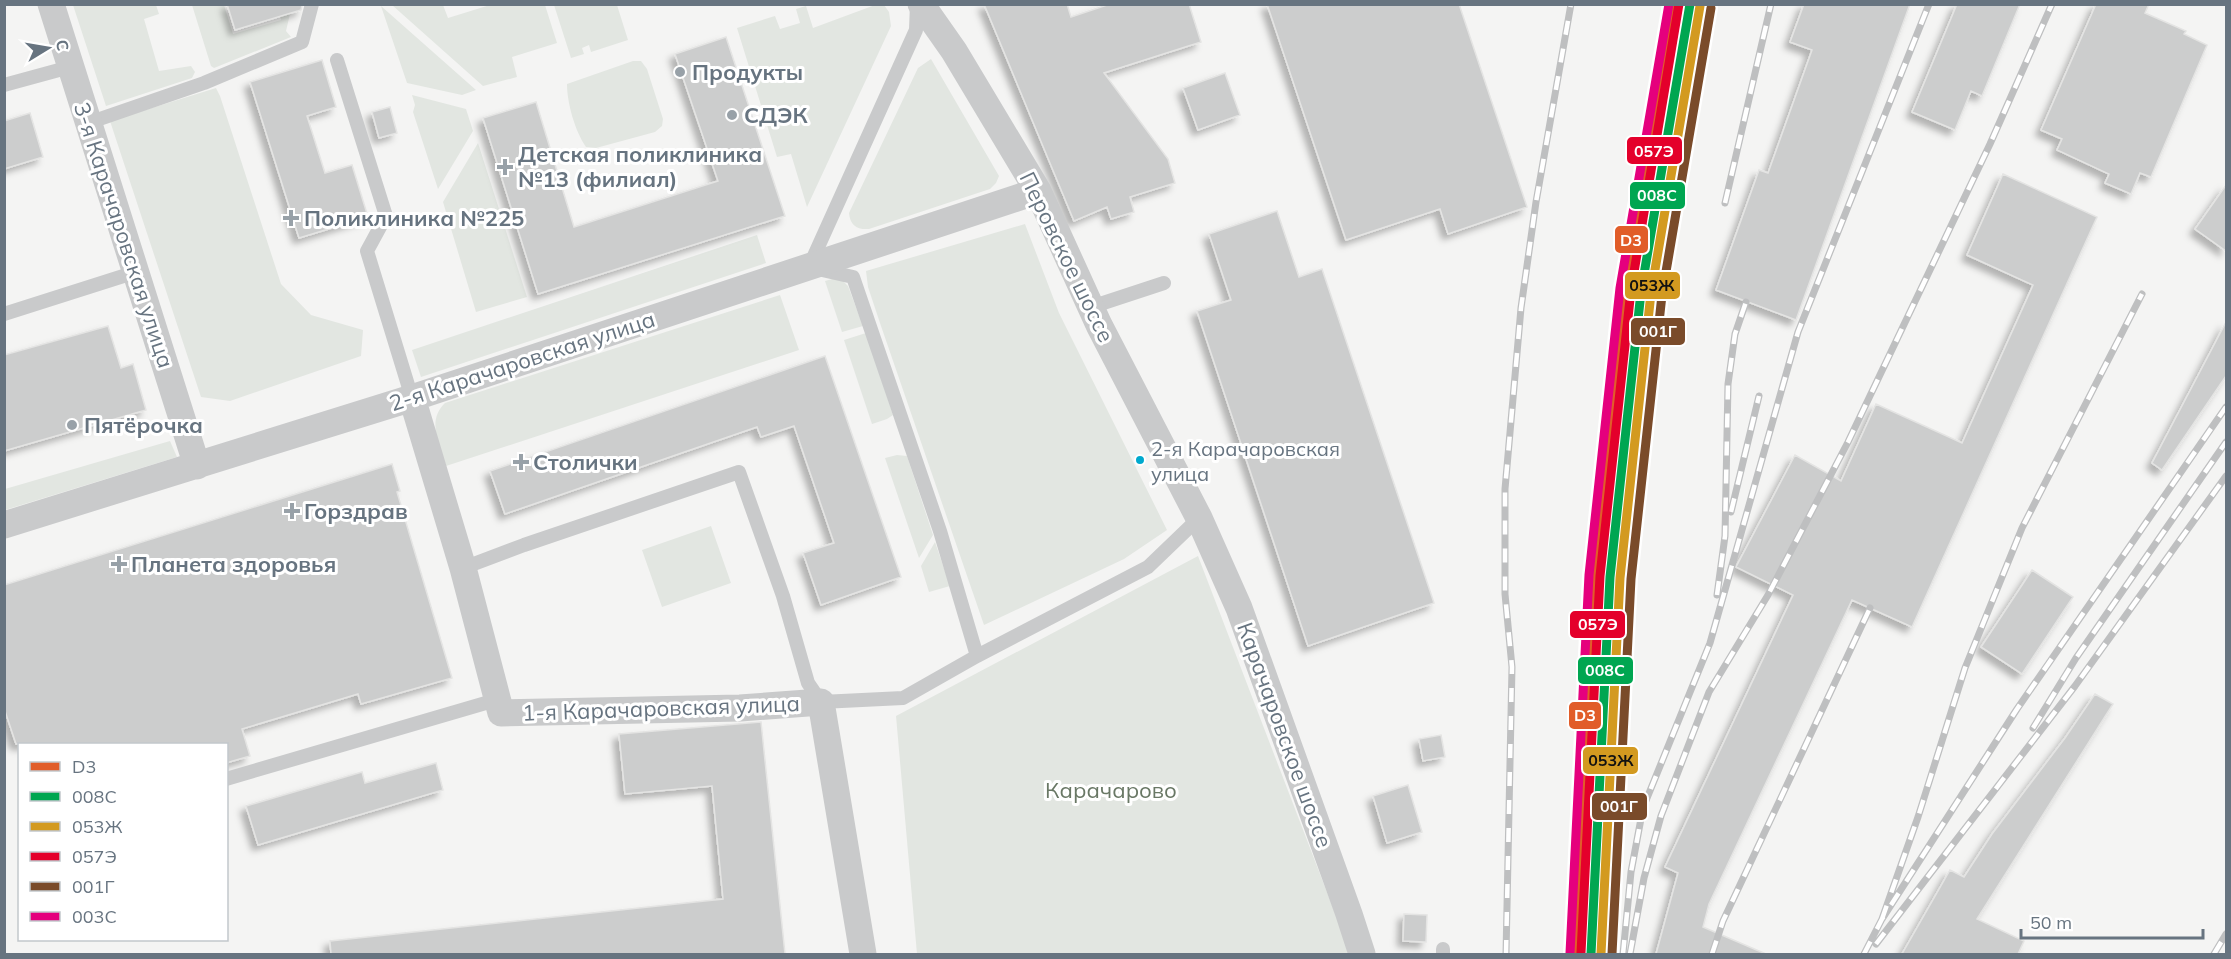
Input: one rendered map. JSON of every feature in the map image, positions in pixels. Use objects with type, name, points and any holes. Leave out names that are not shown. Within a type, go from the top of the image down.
[{"type":"street","name":"3-я Карачаровская улица","points":[[51,4],[197,465]]},
{"type":"street","name":"Перовское шоссе","points":[[921,4],[954,51],[1038,191],[1090,307],[1199,518]]},
{"type":"street","name":"2-я Карачаровская улица","points":[[4,525],[412,398],[1038,191]]},
{"type":"street","name":"1-я Карачаровская улица","points":[[412,398],[463,568],[501,713],[740,708],[821,702],[863,954]]},
{"type":"street","name":"Карачаровское шоссе","points":[[1199,518],[1239,608],[1362,954]]},
{"type":"lane","points":[[88,123],[204,83],[302,42],[312,4]]},
{"type":"lane","points":[[916,4],[916,30],[809,267],[853,277],[940,531],[977,656]]},
{"type":"lane","points":[[337,60],[386,216],[367,251],[412,398]]},
{"type":"lane","points":[[4,85],[70,67]]},
{"type":"lane","points":[[4,314],[136,272]]},
{"type":"lane","points":[[1090,307],[1164,283]]},
{"type":"lane","points":[[463,568],[739,472],[783,596],[808,683],[821,702],[903,698],[977,656],[1148,567],[1199,518]]},
{"type":"lane","points":[[228,778],[496,700]]},
{"type":"green space","points":[[73,5],[156,5],[159,14],[144,19],[159,71],[191,66],[195,72],[192,78],[106,106]]},
{"type":"green space","points":[[192,5],[224,5],[233,34],[281,20],[276,5],[292,5],[286,31],[291,37],[214,68],[211,66]]},
{"type":"green space","points":[[392,5],[443,5],[448,18],[490,5],[545,5],[557,43],[512,57],[517,77],[483,86]]},
{"type":"green space","points":[[554,5],[617,5],[628,40],[591,52],[589,45],[582,48],[584,54],[571,58]]},
{"type":"green space","points":[[875,5],[884,5],[889,12],[891,26],[807,207],[791,154],[777,157],[737,28],[775,16],[780,29],[800,23],[796,9],[806,6],[813,28]]},
{"type":"green space","points":[[381,6],[476,90],[462,95],[407,83]]},
{"type":"green space","points":[[931,59],[999,176],[996,183],[990,189],[869,229],[858,228],[851,221],[849,213],[918,68]]},
{"type":"green space","points":[[633,61],[641,61],[647,69],[663,119],[662,126],[655,132],[596,148],[586,147],[572,117],[567,84]]},
{"type":"green space","points":[[216,88],[281,284],[311,315],[363,330],[361,356],[230,401],[201,397],[110,121]]},
{"type":"green space","points":[[412,95],[466,109],[473,131],[438,189],[413,112],[415,105]]},
{"type":"green space","points":[[478,143],[527,297],[476,312],[443,202]]},
{"type":"green space","points":[[1025,224],[1059,313],[1167,530],[1124,559],[984,625],[868,287],[866,271]]},
{"type":"green space","points":[[757,235],[766,263],[421,377],[412,350]]},
{"type":"green space","points":[[841,279],[848,286],[863,326],[842,332],[825,281]]},
{"type":"green space","points":[[780,295],[799,350],[446,466],[435,425],[439,410],[445,403]]},
{"type":"green space","points":[[866,333],[893,415],[872,424],[844,340]]},
{"type":"green space","points":[[170,441],[177,457],[5,510],[5,489]]},
{"type":"green space","points":[[897,455],[907,456],[933,535],[919,558],[885,458]]},
{"type":"green space","points":[[711,526],[731,583],[662,607],[642,550]]},
{"type":"green space","points":[[935,542],[950,586],[929,592],[921,566]]},
{"type":"green space","name":"Карачарово","points":[[1198,556],[1343,934],[1348,954],[917,954],[896,716]]},
{"type":"building","points":[[227,4],[302,5],[301,10],[235,30]]},
{"type":"building","points":[[984,4],[1067,4],[1071,17],[1110,4],[1189,4],[1201,42],[1104,73],[1168,159],[1175,183],[1130,197],[1134,212],[1111,219],[1107,207],[1074,221]]},
{"type":"building","points":[[1267,4],[1459,4],[1527,207],[1448,234],[1440,209],[1346,240]]},
{"type":"building","points":[[1804,4],[1910,4],[1796,320],[1716,290],[1759,170],[1768,173],[1812,50],[1790,42]]},
{"type":"building","points":[[1957,4],[2020,4],[1982,96],[1971,91],[1955,130],[1912,112]]},
{"type":"building","points":[[2096,4],[2149,4],[2145,13],[2186,31],[2184,34],[2207,45],[2151,177],[2140,173],[2131,194],[2105,183],[2109,174],[2057,150],[2062,139],[2041,130]]},
{"type":"building","points":[[726,37],[785,216],[538,294],[483,118],[536,102],[574,227],[718,181],[675,54]]},
{"type":"building","points":[[322,60],[336,107],[307,116],[325,173],[352,165],[368,217],[299,238],[250,82]]},
{"type":"building","points":[[1225,73],[1240,115],[1198,130],[1183,88]]},
{"type":"building","points":[[390,107],[397,133],[379,138],[372,112]]},
{"type":"building","points":[[30,113],[43,157],[4,169],[4,121]]},
{"type":"building","points":[[2003,174],[2097,217],[1912,627],[1852,600],[1709,904],[1703,927],[1766,954],[1656,954],[1678,873],[1665,867],[1793,595],[1736,567],[1795,455],[1841,481],[1876,404],[1962,443],[2033,285],[1967,255]]},
{"type":"building","points":[[2226,185],[2226,251],[2195,229]]},
{"type":"building","points":[[1277,211],[1299,277],[1322,269],[1434,603],[1308,646],[1197,311],[1231,300],[1209,234]]},
{"type":"building","points":[[2226,322],[2226,376],[2162,470],[2152,463]]},
{"type":"building","points":[[108,326],[121,368],[133,364],[146,410],[4,451],[4,355]]},
{"type":"building","points":[[825,356],[901,577],[821,605],[803,553],[834,543],[794,426],[761,437],[757,427],[505,514],[490,471]]},
{"type":"building","points":[[392,464],[400,491],[397,492],[452,678],[361,704],[358,694],[242,729],[250,756],[228,762],[228,743],[16,744],[4,708],[4,585]]},
{"type":"building","points":[[2032,570],[2073,597],[2022,674],[1981,647]]},
{"type":"building","points":[[2095,694],[2113,704],[1977,919],[2024,941],[2018,954],[1902,954],[1950,870],[1964,877],[1992,834],[2065,738]]},
{"type":"building","points":[[761,722],[785,954],[331,954],[330,941],[723,899],[712,786],[625,794],[619,734]]},
{"type":"building","points":[[1441,735],[1445,757],[1423,761],[1419,739]]},
{"type":"building","points":[[436,763],[443,790],[258,845],[246,806],[362,772],[365,783]]},
{"type":"building","points":[[1408,785],[1422,832],[1387,843],[1373,796]]},
{"type":"building","points":[[1404,914],[1427,915],[1426,942],[1403,941]]},
{"type":"railway","points":[[1506,954],[1512,667],[1505,594],[1505,489],[1521,308],[1536,202],[1571,4]]},
{"type":"railway","points":[[1725,203],[1771,4]]},
{"type":"railway","points":[[1623,954],[1631,872],[1643,808],[1710,643],[1798,332],[1929,4]]},
{"type":"railway","points":[[1630,954],[1644,878],[1661,816],[1709,692],[1768,595],[1848,442],[1990,144],[2052,4]]},
{"type":"railway","points":[[1882,919],[1918,817],[1965,668],[2022,528],[2142,294]]},
{"type":"railway","points":[[1717,595],[1725,536],[1728,384],[1735,334],[1746,302]]},
{"type":"railway","points":[[1731,512],[1759,396]]},
{"type":"railway","points":[[1864,954],[1882,919],[2017,709],[2226,407]]},
{"type":"railway","points":[[2033,728],[2076,658],[2226,442]]},
{"type":"railway","points":[[1876,944],[2075,686],[2226,476]]},
{"type":"railway","points":[[1712,954],[1723,921],[1870,608]]},
{"type":"railway","points":[[2214,954],[2226,934]]},
{"type":"transit line","name":"003С","points":[[1570,953],[1589,575],[1620,288],[1669,4]]},
{"type":"transit line","name":"D3","points":[[1573,954],[1592,576],[1623,290],[1671,4]]},
{"type":"transit line","name":"057Э","points":[[1581,953],[1600,576],[1631,290],[1679,4]]},
{"type":"transit line","name":"008С","points":[[1591,954],[1610,577],[1641,292],[1690,4]]},
{"type":"transit line","name":"053Ж","points":[[1601,954],[1620,578],[1651,293],[1700,6]]},
{"type":"transit line","name":"001Г","points":[[1612,954],[1631,579],[1662,295],[1711,8]]},
{"type":"place","name":"Продукты","points":[[680,72]]},
{"type":"place","name":"СДЭК","points":[[732,115]]},
{"type":"place","name":"Детская поликлиника №13 (филиал)","points":[[505,167]]},
{"type":"place","name":"Поликлиника №225","points":[[291,218]]},
{"type":"place","name":"Пятёрочка","points":[[72,425]]},
{"type":"place","name":"2-я Карачаровская улица","points":[[1140,460]]},
{"type":"place","name":"Столички","points":[[521,462]]},
{"type":"place","name":"Горздрав","points":[[292,511]]},
{"type":"place","name":"Планета здоровья","points":[[119,564]]}]
